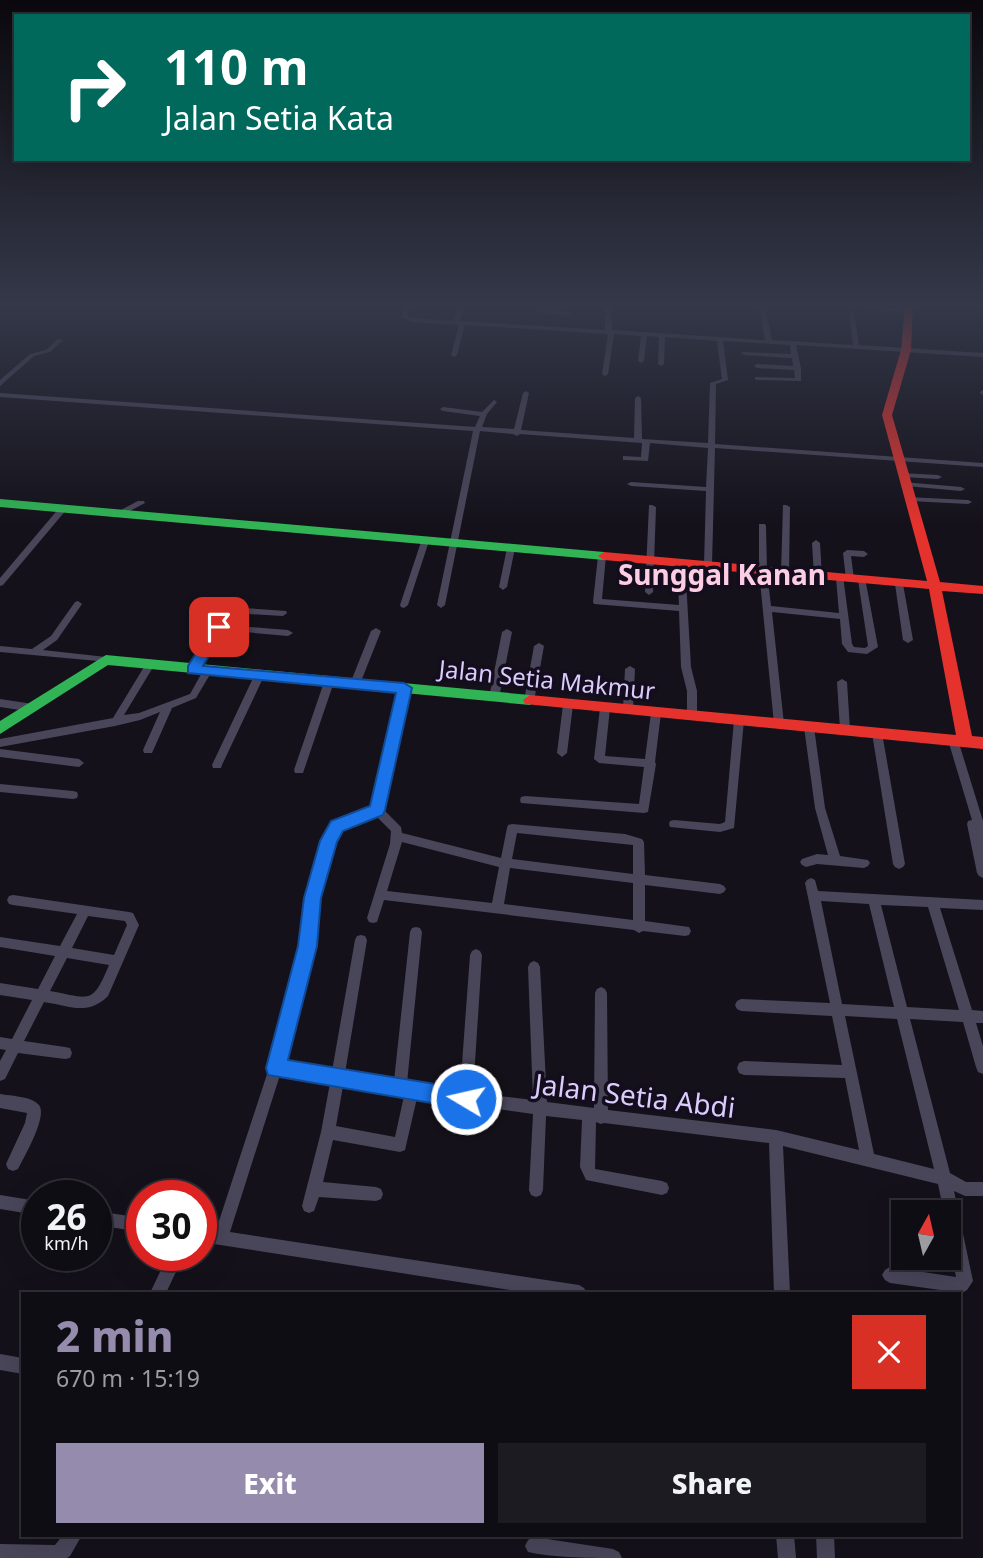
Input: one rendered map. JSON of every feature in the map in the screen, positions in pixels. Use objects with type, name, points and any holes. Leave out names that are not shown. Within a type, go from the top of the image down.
[{"type":"street","points":[[708,565],[713,383],[725,380]]},
{"type":"street","points":[[897,380],[887,415],[934,586],[965,780],[963,785],[979,834],[983,873]]},
{"type":"street","points":[[517,434],[526,393]]},
{"type":"street","points":[[0,395],[517,434],[983,465]]},
{"type":"street","points":[[626,458],[646,458],[638,398]]},
{"type":"street","points":[[442,605],[477,431],[484,414],[494,402]]},
{"type":"street","points":[[443,409],[484,414]]},
{"type":"street","points":[[906,486],[938,477]]},
{"type":"street","points":[[631,484],[709,489]]},
{"type":"street","points":[[906,486],[961,489]]},
{"type":"street","points":[[906,486],[968,502]]},
{"type":"street","points":[[0,503],[650,561],[735,564],[763,571],[983,590]]},
{"type":"street","points":[[119,513],[141,503]]},
{"type":"street","points":[[649,592],[652,507]]},
{"type":"street","points":[[785,573],[783,552],[788,544],[786,507]]},
{"type":"street","points":[[0,583],[64,509]]},
{"type":"street","points":[[762,526],[763,571],[779,724]]},
{"type":"street","points":[[404,605],[425,541]]},
{"type":"street","points":[[816,543],[818,576]]},
{"type":"street","points":[[503,587],[511,548]]},
{"type":"street","points":[[851,579],[844,616],[849,647],[858,651],[873,650],[851,579],[846,553],[864,554]]},
{"type":"street","points":[[602,556],[597,602],[682,608]]},
{"type":"street","points":[[681,563],[682,608],[692,716]]},
{"type":"street","points":[[899,583],[908,640]]},
{"type":"street","points":[[34,652],[54,638],[78,604]]},
{"type":"street","points":[[0,742],[115,722],[169,706],[196,694],[200,670],[219,627],[231,609],[283,612]]},
{"type":"street","points":[[768,609],[844,616]]},
{"type":"street","points":[[219,627],[288,634]]},
{"type":"street","points":[[355,684],[376,631]]},
{"type":"street","points":[[494,698],[507,632]]},
{"type":"street","points":[[529,701],[539,646]]},
{"type":"street","points":[[0,649],[106,660]]},
{"type":"street","points":[[0,728],[106,660]]},
{"type":"street","name":"Jalan Setia Makmur","points":[[106,660],[983,743]]},
{"type":"street","points":[[115,722],[150,664]]},
{"type":"street","points":[[628,710],[630,669]]},
{"type":"street","points":[[217,765],[259,676]]},
{"type":"street","points":[[299,770],[329,682]]},
{"type":"street","points":[[842,682],[845,730]]},
{"type":"street","points":[[377,810],[404,688]]},
{"type":"street","points":[[0,704],[33,708]]},
{"type":"street","points":[[562,753],[568,705]]},
{"type":"street","points":[[148,750],[169,706]]},
{"type":"street","points":[[605,708],[599,759],[651,764]]},
{"type":"street","points":[[525,800],[643,809],[656,713]]},
{"type":"street","points":[[0,742],[15,719]]},
{"type":"street","points":[[674,824],[720,828],[728,826],[733,812],[740,720]]},
{"type":"street","points":[[809,727],[820,808],[835,860]]},
{"type":"street","points":[[877,733],[899,864]]},
{"type":"street","points":[[0,753],[79,763]]},
{"type":"street","points":[[0,788],[73,795]]},
{"type":"street","points":[[373,918],[397,836],[394,825],[377,810]]},
{"type":"street","points":[[377,810],[337,826],[329,841],[312,898],[307,946],[276,1068],[250,1153],[219,1238],[572,1292]]},
{"type":"street","points":[[497,910],[510,833],[517,827],[625,839],[638,842],[639,928]]},
{"type":"street","points":[[397,836],[504,863],[720,889]]},
{"type":"street","points":[[806,862],[835,860],[864,863]]},
{"type":"street","points":[[868,1158],[813,890],[874,901],[983,905]]},
{"type":"street","points":[[380,895],[639,928],[685,931]]},
{"type":"street","points":[[0,989],[85,1003],[95,1001],[104,992],[133,920],[13,900]]},
{"type":"street","points":[[874,901],[944,1178],[965,1281],[962,1284],[890,1275]]},
{"type":"street","points":[[933,903],[983,1067]]},
{"type":"street","points":[[0,1074],[85,910]]},
{"type":"street","points":[[328,1132],[400,1145],[416,932]]},
{"type":"street","points":[[309,1206],[328,1132],[361,940]]},
{"type":"street","points":[[0,942],[118,961]]},
{"type":"street","points":[[466,1099],[476,955]]},
{"type":"street","points":[[534,967],[540,1108],[536,1190]]},
{"type":"street","points":[[601,993],[595,1116],[587,1167],[591,1175],[662,1188]]},
{"type":"street","points":[[741,1005],[983,1017]]},
{"type":"street","points":[[0,1043],[65,1053]]},
{"type":"street","name":"Jalan Setia Abdi","points":[[276,1068],[466,1099],[776,1137],[944,1178],[965,1189],[983,1189]]},
{"type":"street","points":[[744,1068],[851,1072]]},
{"type":"street","points":[[0,1101],[28,1106],[34,1110],[32,1124],[13,1164]]},
{"type":"street","points":[[776,1137],[782,1292]]},
{"type":"street","points":[[314,1189],[376,1194]]},
{"type":"street","points":[[0,1202],[21,1205]]},
{"type":"street","points":[[158,1292],[168,1271]]},
{"type":"street","points":[[0,1362],[21,1366]]},
{"type":"street","points":[[0,1553],[56,1555],[64,1550],[72,1537]]},
{"type":"street","points":[[785,1537],[787,1558]]},
{"type":"street","points":[[825,1537],[826,1558]]},
{"type":"street","points":[[534,1546],[604,1557]]},
{"type":"traffic: fast","points":[[0,503],[604,556]]},
{"type":"traffic: fast","points":[[0,728],[106,660],[530,700]]},
{"type":"traffic: jam","points":[[897,380],[887,415],[935,586],[965,741]]},
{"type":"traffic: jam","points":[[604,556],[983,590]]},
{"type":"traffic: jam","points":[[530,700],[983,743]]},
{"type":"district","name":"Sunggal Kanan","points":[[722,574]]},
{"type":"route","points":[[219,627],[193,670],[404,688],[377,810],[358,820],[337,826],[329,841],[312,898],[307,946],[276,1068],[466,1099]]}]
